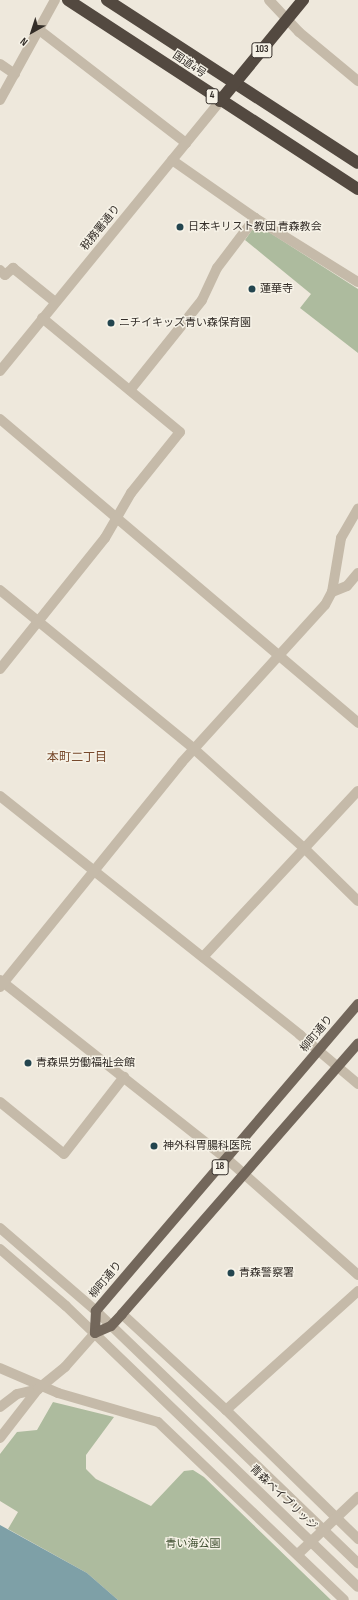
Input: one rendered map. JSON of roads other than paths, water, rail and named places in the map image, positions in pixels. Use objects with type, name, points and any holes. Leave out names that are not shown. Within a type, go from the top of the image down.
[{"type":"highway","name":"国道4号","points":[[68,0],[220,101],[358,189]]},
{"type":"highway","name":"国道4号","points":[[107,0],[358,162]]},
{"type":"highway","name":"103","points":[[220,101],[303,0]]},
{"type":"main road","name":"柳町通り","points":[[95,1334],[96,1312],[358,1004]]},
{"type":"main road","name":"18","points":[[95,1334],[111,1326],[122,1314],[246,1174],[358,1043]]},
{"type":"street","points":[[0,100],[55,0]]},
{"type":"street","points":[[269,0],[288,20],[358,81]]},
{"type":"street","points":[[38,29],[186,143]]},
{"type":"street","points":[[0,64],[15,74]]},
{"type":"street","name":"税務署通り","points":[[0,370],[220,101]]},
{"type":"street","points":[[172,160],[255,218],[358,282]]},
{"type":"street","points":[[130,390],[202,300],[217,268],[255,218]]},
{"type":"street","points":[[0,270],[6,275],[13,268],[55,302]]},
{"type":"street","points":[[0,669],[105,538],[131,493],[180,432],[42,318]]},
{"type":"street","points":[[0,419],[280,654],[358,722]]},
{"type":"street","points":[[358,508],[341,538],[332,592],[325,605],[194,749],[93,870],[1,984],[124,1077],[246,1174],[358,1275]]},
{"type":"street","points":[[332,592],[347,586],[358,573]]},
{"type":"street","points":[[0,590],[194,749],[303,847],[358,901]]},
{"type":"street","points":[[203,957],[303,847],[358,791]]},
{"type":"street","points":[[0,796],[203,957],[358,1084]]},
{"type":"street","points":[[0,1102],[64,1154],[124,1077]]},
{"type":"street","name":"青森ベイブリッジ","points":[[0,1228],[111,1326],[358,1563]]},
{"type":"street","name":"青森ベイブリッジ","points":[[0,1249],[95,1334],[358,1587]]},
{"type":"street","points":[[226,1410],[358,1291]]},
{"type":"street","points":[[122,1314],[226,1410],[358,1540]]},
{"type":"street","points":[[0,1438],[40,1388],[65,1367],[95,1334]]},
{"type":"street","points":[[0,1368],[40,1388],[158,1422],[298,1554],[344,1600]]},
{"type":"street","points":[[0,1407],[17,1394],[40,1388]]},
{"type":"street","points":[[298,1554],[358,1497]]},
{"type":"water","points":[[0,1525],[87,1573],[118,1600],[0,1600]]},
{"type":"place","name":"日本キリスト教団 青森教会","points":[[180,227]]},
{"type":"place","name":"蓮華寺","points":[[252,289]]},
{"type":"place","name":"ニチイキッズ青い森保育園","points":[[111,323]]},
{"type":"place","name":"青森県労働福祉会館","points":[[28,1063]]},
{"type":"place","name":"神外科胃腸科医院","points":[[154,1146]]},
{"type":"place","name":"青森警察署","points":[[231,1273]]},
{"type":"district","name":"本町二丁目","points":[[77,758]]},
{"type":"park label","name":"青い海公園","points":[[193,1544]]}]
